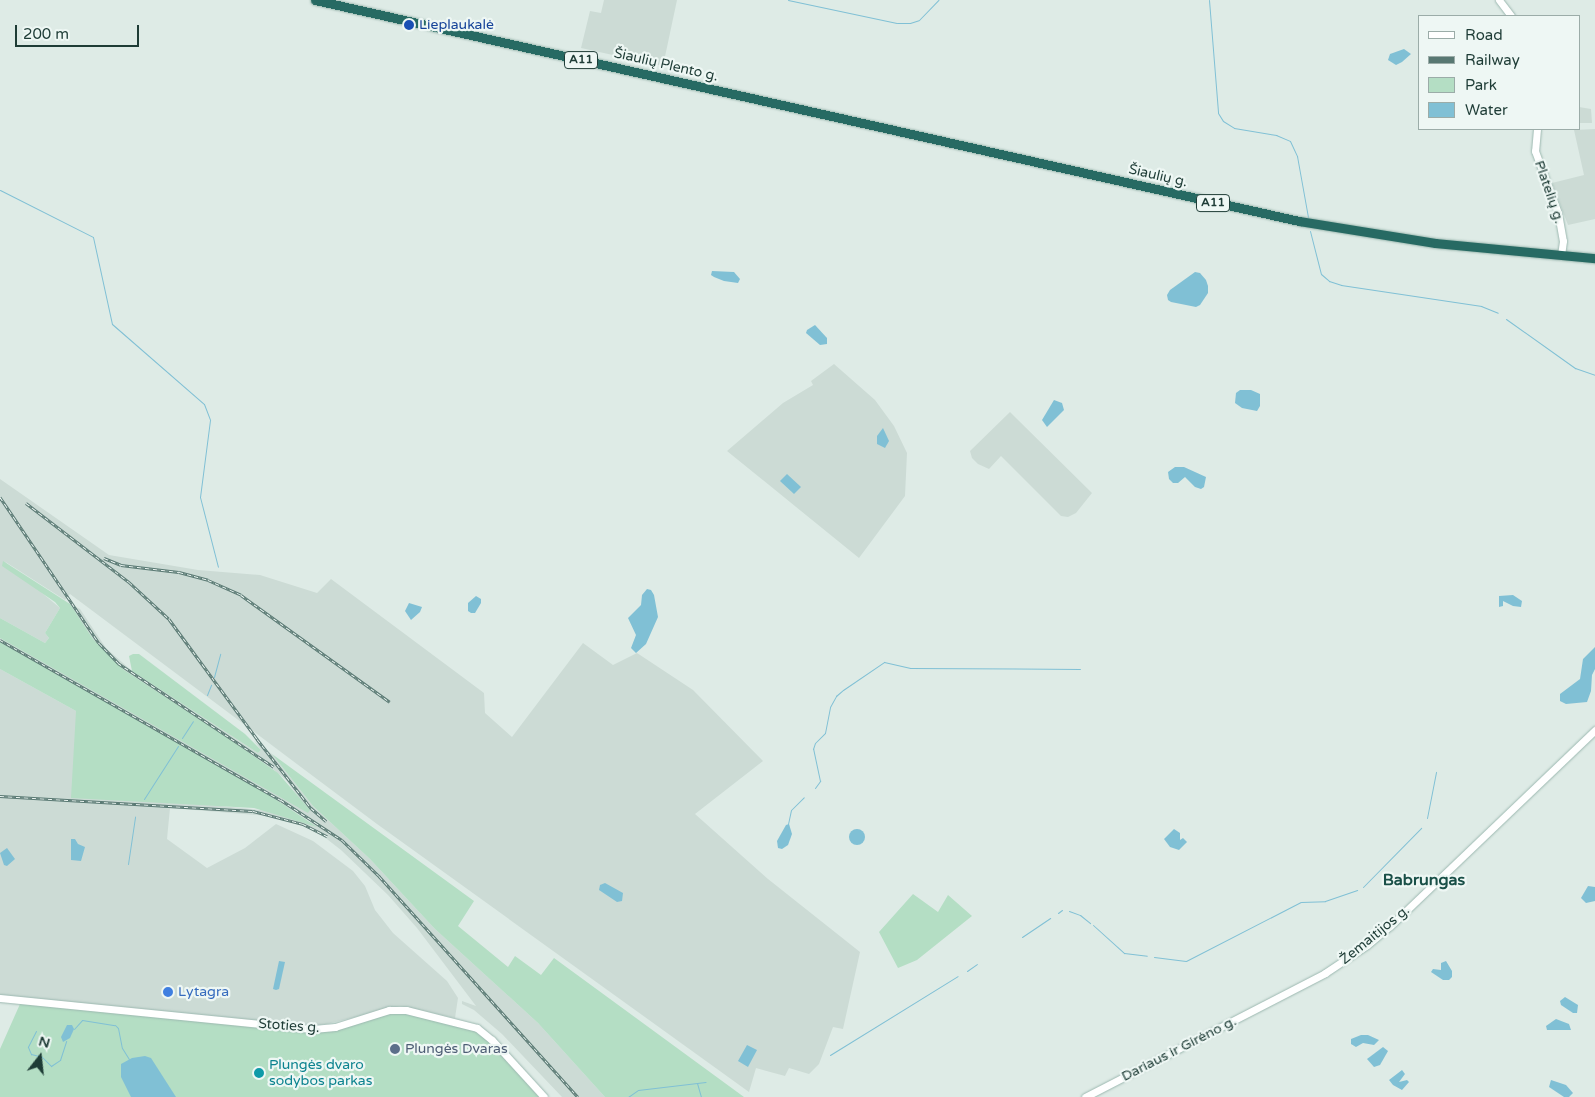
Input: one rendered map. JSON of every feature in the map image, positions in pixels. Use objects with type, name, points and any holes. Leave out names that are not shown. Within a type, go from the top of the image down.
[{"type":"highway","name":"Šiaulių Plento g.","points":[[314,0],[836,118]]},
{"type":"highway","name":"Šiaulių g.","points":[[836,118],[1299,221],[1392,237],[1561,256],[1595,258]]},
{"type":"main road","points":[[1499,0],[1510,15]]},
{"type":"main road","name":"Platelių g.","points":[[1537,130],[1535,151],[1558,213],[1563,241],[1561,256]]},
{"type":"main road","name":"Žemaitijos g.","points":[[1247,1014],[1326,973],[1381,934],[1595,730]]},
{"type":"main road","name":"Stoties g.","points":[[0,998],[313,1029],[335,1027],[389,1010],[406,1010],[477,1028],[492,1040],[544,1097]]},
{"type":"main road","name":"Dariaus ir Girėno g.","points":[[1085,1097],[1247,1014]]},
{"type":"shaded area","points":[[604,0],[677,0],[663,66],[581,48],[590,11],[601,13]]},
{"type":"shaded area","points":[[1580,107],[1591,109],[1592,123],[1580,123]]},
{"type":"shaded area","points":[[1595,129],[1595,219],[1568,225],[1552,183],[1584,175],[1574,130]]},
{"type":"shaded area","points":[[834,364],[875,400],[894,426],[907,453],[905,496],[859,558],[727,451],[783,403],[813,385],[811,381]]},
{"type":"shaded area","points":[[1010,412],[1092,493],[1076,513],[1068,517],[1061,516],[1001,456],[989,469],[978,464],[972,458],[970,451]]},
{"type":"shaded area","points":[[0,479],[109,555],[198,570],[260,575],[317,593],[331,579],[484,693],[485,713],[512,737],[583,643],[613,665],[637,653],[693,690],[763,761],[695,814],[768,879],[860,952],[843,1029],[833,1027],[819,1064],[809,1074],[789,1068],[785,1076],[756,1068],[749,1092],[377,824],[70,594],[65,600],[4,561],[60,608],[45,633],[49,638],[45,643],[0,618]]},
{"type":"shaded area","points":[[70,604],[80,609],[106,648],[132,671],[258,753],[261,750],[254,741],[272,754],[313,806],[370,859],[435,929],[538,1023],[605,1097],[562,1097],[502,1034],[474,1010],[462,1004],[462,1001],[476,1006],[417,928],[388,895],[341,850],[323,836],[303,826],[270,816],[170,808],[167,839],[207,868],[245,848],[276,824],[313,841],[353,871],[365,886],[375,910],[393,933],[447,981],[458,998],[455,1018],[400,1006],[327,1024],[306,1026],[0,995],[0,669],[76,711],[220,806],[270,811],[316,824],[0,642],[0,638],[309,812],[286,780],[267,764],[124,670],[93,639]]},
{"type":"green space","points":[[3,561],[70,604],[93,639],[124,670],[278,773],[310,810],[308,813],[0,638],[0,618],[45,643],[49,638],[45,633],[60,608],[55,602],[2,566]]},
{"type":"green space","points":[[0,642],[272,797],[317,827],[254,808],[71,798],[76,711],[0,669]]},
{"type":"green space","points":[[139,654],[245,734],[261,750],[258,753],[132,671],[129,656]]},
{"type":"green space","points":[[272,754],[474,901],[458,926],[508,967],[515,956],[541,975],[554,958],[744,1097],[605,1097],[538,1023],[435,929],[370,859],[313,806]]},
{"type":"green space","points":[[913,894],[938,912],[948,895],[972,916],[917,960],[898,968],[879,932]]},
{"type":"green space","name":"Plungės dvaro sodybos parkas","points":[[20,1004],[315,1032],[341,1029],[383,1015],[405,1013],[469,1027],[484,1036],[539,1097],[0,1097],[0,1049]]},
{"type":"water","points":[[1404,49],[1411,54],[1402,62],[1396,65],[1388,60],[1390,54]]},
{"type":"water","points":[[712,271],[734,272],[740,279],[738,283],[724,281],[711,275]]},
{"type":"water","points":[[1195,272],[1200,273],[1208,286],[1208,293],[1200,305],[1196,307],[1168,300],[1167,295],[1170,290]]},
{"type":"water","points":[[815,325],[827,338],[827,344],[820,345],[806,333],[807,330]]},
{"type":"water","points":[[1240,390],[1251,390],[1260,394],[1260,406],[1257,411],[1242,408],[1235,403],[1236,393]]},
{"type":"water","points":[[1054,400],[1062,403],[1064,410],[1047,427],[1042,420]]},
{"type":"water","points":[[883,428],[889,441],[885,448],[877,444],[877,436]]},
{"type":"water","points":[[1175,467],[1184,467],[1206,477],[1204,487],[1201,489],[1195,487],[1185,477],[1178,483],[1173,483],[1169,479],[1168,472]]},
{"type":"water","points":[[787,474],[801,487],[794,494],[780,481]]},
{"type":"water","points":[[647,589],[651,590],[654,595],[658,617],[646,644],[636,653],[631,648],[636,635],[628,618],[641,605],[642,595]]},
{"type":"water","points":[[1513,595],[1522,601],[1521,607],[1513,606],[1503,601],[1503,606],[1499,607],[1499,596]]},
{"type":"water","points":[[476,596],[481,599],[481,603],[475,613],[471,613],[468,611],[468,603]]},
{"type":"water","points":[[409,603],[422,607],[420,612],[411,620],[405,611]]},
{"type":"water","points":[[1595,647],[1595,669],[1592,675],[1591,691],[1587,702],[1566,704],[1560,701],[1560,694],[1580,679],[1583,659]]},
{"type":"water","points":[[789,824],[792,834],[788,845],[782,849],[778,848],[777,841],[786,825]]},
{"type":"water","points":[[854,829],[860,829],[865,834],[863,843],[854,845],[849,840],[849,834]]},
{"type":"water","points":[[1174,829],[1180,833],[1180,840],[1183,838],[1187,842],[1179,850],[1170,847],[1164,839]]},
{"type":"water","points":[[71,839],[75,839],[78,844],[85,847],[81,861],[71,860]]},
{"type":"water","points":[[7,848],[15,859],[7,866],[4,865],[0,853]]},
{"type":"water","points":[[605,883],[623,893],[622,901],[617,902],[599,890],[600,885]]},
{"type":"water","points":[[1588,886],[1595,887],[1595,901],[1586,903],[1581,898]]},
{"type":"water","points":[[279,961],[285,962],[279,989],[276,990],[273,989]]},
{"type":"water","points":[[1446,961],[1452,971],[1452,977],[1449,980],[1443,980],[1431,972],[1433,969],[1441,970],[1441,963]]},
{"type":"water","points":[[1565,997],[1578,1005],[1577,1013],[1573,1013],[1561,1005],[1560,1001]]},
{"type":"water","points":[[1556,1019],[1569,1024],[1571,1030],[1547,1030],[1546,1026]]},
{"type":"water","points":[[67,1025],[72,1025],[74,1029],[70,1038],[63,1042],[61,1037]]},
{"type":"water","points":[[1361,1035],[1368,1035],[1379,1040],[1374,1045],[1363,1043],[1356,1047],[1351,1044],[1351,1039]]},
{"type":"water","points":[[747,1045],[757,1050],[748,1067],[738,1061]]},
{"type":"water","points":[[1383,1047],[1388,1051],[1380,1065],[1374,1067],[1367,1059]]},
{"type":"water","points":[[145,1056],[151,1058],[176,1097],[131,1097],[121,1077],[121,1064],[132,1058]]},
{"type":"water","points":[[1402,1070],[1405,1074],[1399,1082],[1407,1080],[1409,1082],[1402,1090],[1393,1085],[1389,1080]]},
{"type":"water","points":[[1551,1080],[1566,1085],[1573,1093],[1569,1097],[1564,1097],[1549,1087]]},
{"type":"waterway","points":[[788,0],[897,23],[910,23],[919,20],[938,0]]},
{"type":"waterway","points":[[1209,0],[1218,113],[1223,121],[1234,128],[1276,135],[1290,141],[1297,156],[1308,217]]},
{"type":"waterway","points":[[0,190],[93,237],[112,324],[204,404],[210,420],[200,497],[218,567]]},
{"type":"waterway","points":[[1310,231],[1321,274],[1329,281],[1341,285],[1481,306],[1498,313]]},
{"type":"waterway","points":[[1506,319],[1575,368],[1595,375]]},
{"type":"waterway","points":[[214,677],[220,654]]},
{"type":"waterway","points":[[815,788],[820,781],[813,749],[815,743],[825,733],[830,707],[836,696],[884,662],[910,668],[1080,669]]},
{"type":"waterway","points":[[207,695],[211,685]]},
{"type":"waterway","points":[[182,738],[193,721]]},
{"type":"waterway","points":[[144,799],[178,746]]},
{"type":"waterway","points":[[1427,818],[1436,772]]},
{"type":"waterway","points":[[788,824],[791,810],[804,797]]},
{"type":"waterway","points":[[128,864],[135,817]]},
{"type":"waterway","points":[[1363,887],[1421,828]]},
{"type":"waterway","points":[[1154,957],[1186,961],[1301,902],[1325,901],[1357,890]]},
{"type":"waterway","points":[[1058,913],[1062,910]]},
{"type":"waterway","points":[[1069,911],[1080,915],[1090,923]]},
{"type":"waterway","points":[[1022,937],[1050,918]]},
{"type":"waterway","points":[[1093,925],[1124,953],[1147,956]]},
{"type":"waterway","points":[[967,971],[977,964]]},
{"type":"waterway","points":[[830,1055],[958,976]]},
{"type":"waterway","points":[[74,1029],[82,1020],[115,1025],[118,1028],[122,1048],[129,1059]]},
{"type":"waterway","points":[[36,1031],[28,1047],[31,1054],[42,1057],[51,1066],[60,1060],[66,1041]]},
{"type":"waterway","points":[[628,1097],[638,1090],[706,1082]]},
{"type":"waterway","points":[[697,1083],[701,1097]]},
{"type":"railway","points":[[0,497],[99,643],[118,663],[274,767]]},
{"type":"railway","points":[[26,503],[129,582],[169,619],[257,739],[311,808],[326,821]]},
{"type":"railway","points":[[104,558],[121,565],[179,572],[208,580],[241,595],[390,702]]},
{"type":"railway","points":[[0,640],[281,800],[342,840],[379,876],[578,1097]]},
{"type":"railway","points":[[0,796],[253,811],[303,824],[327,836]]},
{"type":"place","name":"Lieplaukalė","points":[[409,25]]},
{"type":"place","name":"Lytagra","points":[[168,992]]},
{"type":"place","name":"Plungės Dvaras","points":[[395,1049]]},
{"type":"place","name":"Plungės dvaro sodybos parkas","points":[[259,1073]]},
{"type":"district","name":"Babrungas","points":[[1424,880]]}]
